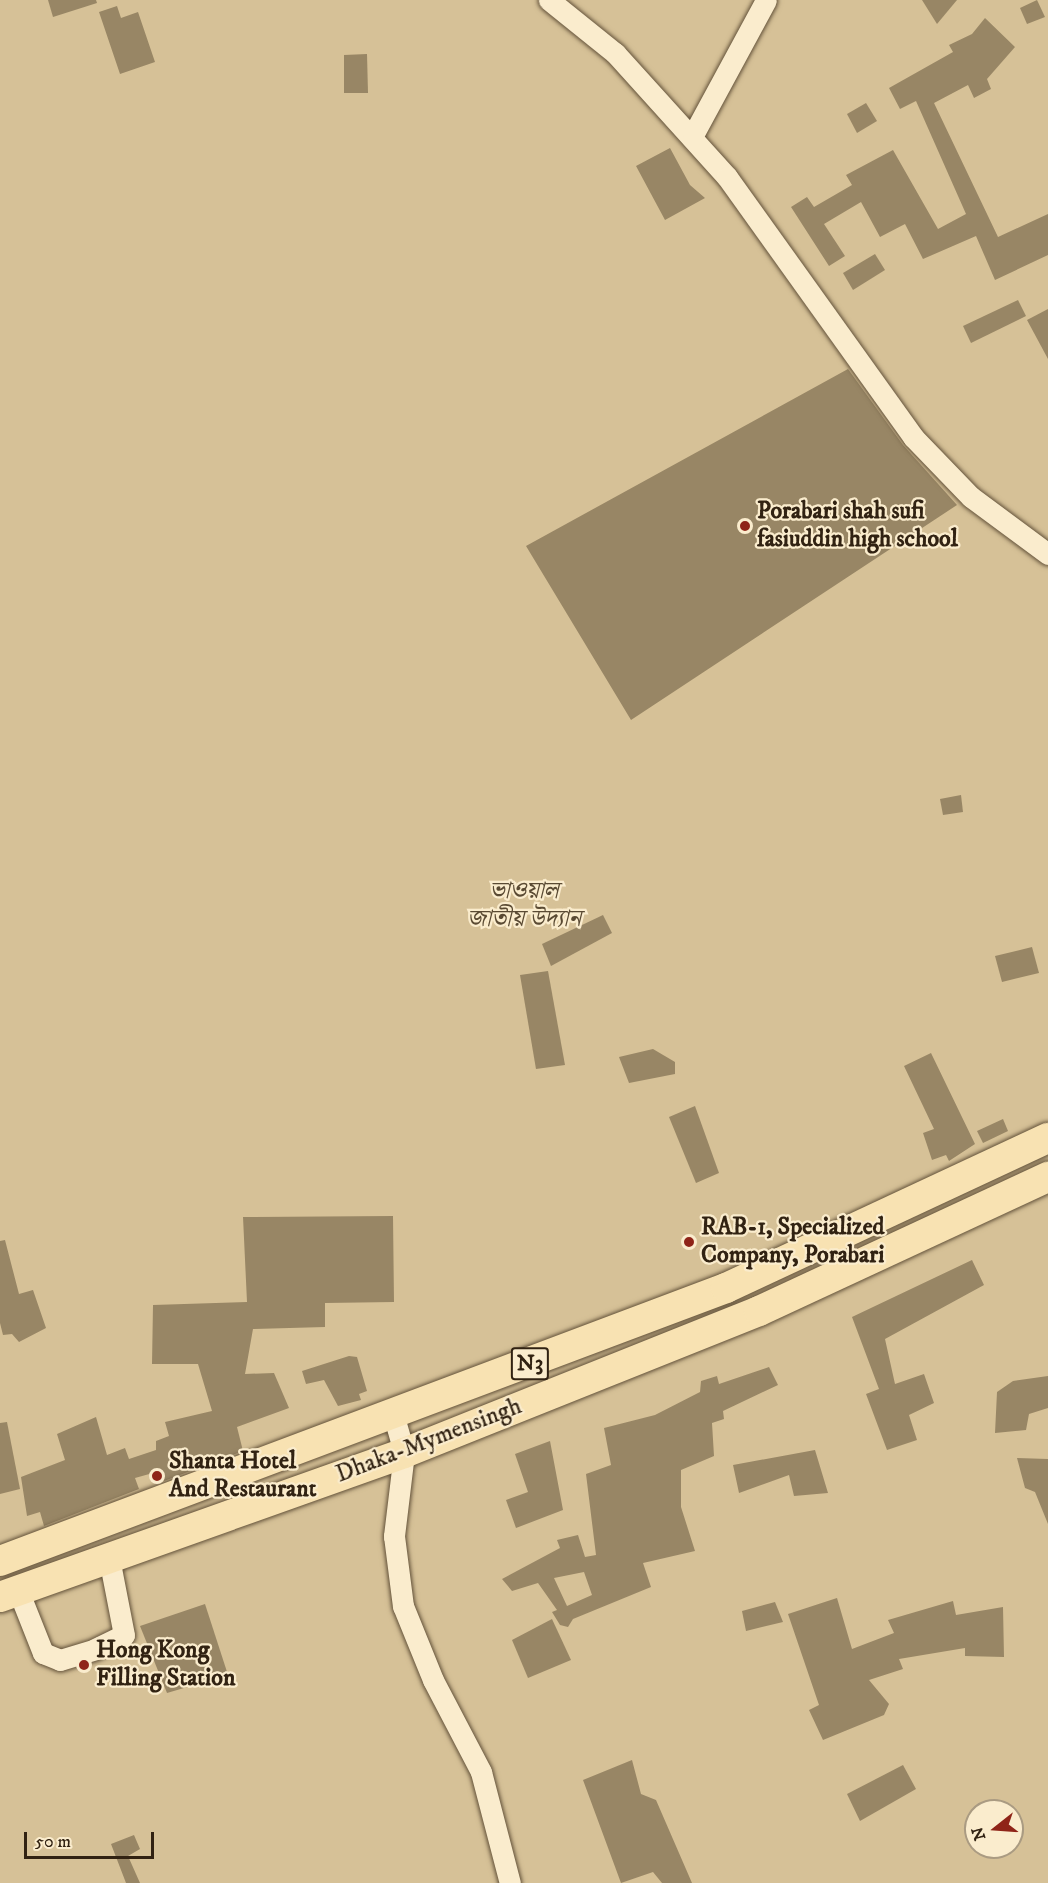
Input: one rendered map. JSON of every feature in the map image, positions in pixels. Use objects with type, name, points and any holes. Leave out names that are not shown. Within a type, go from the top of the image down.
[{"type":"highway","name":"Dhaka-Mymensingh","points":[[0,1561],[394,1417],[726,1288],[1048,1138]]},
{"type":"highway","name":"Dhaka-Mymensingh","points":[[9,1593],[404,1453],[759,1311],[1048,1177]]},
{"type":"street","points":[[549,0],[615,53],[693,135],[913,437],[971,497],[1048,554]]},
{"type":"street","points":[[693,135],[766,0]]},
{"type":"street","points":[[394,1417],[404,1453],[394,1536],[403,1606],[433,1680],[481,1772],[510,1883]]},
{"type":"street","points":[[9,1593],[43,1653],[60,1660],[95,1649],[124,1635],[109,1558]]},
{"type":"green space","name":"ভাওয়াল জাতীয় উদ্যান","points":[[0,0],[1048,0],[1048,1883],[0,1883]]},
{"type":"building","points":[[48,0],[96,0],[97,3],[53,17]]},
{"type":"building","points":[[922,0],[957,0],[937,24]]},
{"type":"building","points":[[1037,0],[1045,17],[1027,24],[1020,8]]},
{"type":"building","points":[[117,6],[121,18],[138,12],[155,62],[120,74],[99,12]]},
{"type":"building","points":[[985,18],[1015,47],[987,79],[991,89],[974,98],[968,85],[934,103],[998,237],[1048,214],[1048,255],[995,280],[976,236],[923,259],[905,224],[880,237],[861,202],[824,224],[845,256],[829,266],[791,207],[807,197],[814,207],[852,185],[846,175],[893,150],[938,229],[966,214],[916,101],[900,109],[889,88],[953,52],[949,45],[972,34]]},
{"type":"building","points":[[367,54],[368,93],[344,93],[344,55]]},
{"type":"building","points":[[866,103],[877,121],[857,133],[847,114]]},
{"type":"building","points":[[670,148],[690,185],[705,198],[665,220],[636,166]]},
{"type":"building","points":[[875,254],[885,270],[853,290],[843,273]]},
{"type":"building","points":[[1018,300],[1026,316],[971,343],[963,326]]},
{"type":"building","points":[[1048,309],[1048,359],[1027,320]]},
{"type":"building","name":"Porabari shah sufi fasiuddin high school","points":[[848,369],[903,445],[957,505],[631,720],[526,546]]},
{"type":"building","points":[[961,795],[963,812],[943,815],[940,799]]},
{"type":"building","points":[[603,915],[612,933],[551,966],[542,944]]},
{"type":"building","points":[[1032,947],[1039,973],[1002,982],[995,956]]},
{"type":"building","points":[[548,971],[565,1065],[536,1069],[520,975]]},
{"type":"building","points":[[653,1049],[675,1062],[675,1074],[629,1083],[619,1057]]},
{"type":"building","points":[[931,1053],[975,1144],[949,1161],[946,1155],[932,1160],[923,1133],[934,1129],[904,1066]]},
{"type":"building","points":[[695,1106],[719,1173],[696,1183],[669,1117]]},
{"type":"building","points":[[1003,1119],[1008,1131],[983,1143],[977,1131]]},
{"type":"building","points":[[393,1216],[394,1302],[325,1303],[325,1327],[253,1329],[245,1374],[274,1373],[289,1408],[237,1427],[243,1451],[164,1481],[160,1471],[135,1478],[139,1489],[44,1526],[40,1512],[27,1516],[21,1477],[65,1460],[57,1434],[96,1417],[107,1455],[125,1448],[129,1459],[156,1450],[156,1441],[169,1436],[165,1422],[212,1411],[198,1364],[152,1364],[153,1305],[247,1302],[243,1217]]},
{"type":"building","points":[[5,1240],[19,1294],[33,1290],[46,1328],[19,1342],[12,1334],[3,1335],[0,1323],[0,1241]]},
{"type":"building","points":[[972,1260],[984,1285],[885,1339],[895,1384],[924,1374],[934,1403],[909,1415],[917,1440],[887,1450],[866,1394],[879,1389],[852,1317]]},
{"type":"building","points":[[349,1356],[357,1357],[367,1391],[359,1394],[361,1400],[338,1406],[324,1380],[306,1384],[302,1371]]},
{"type":"building","points":[[769,1367],[778,1385],[723,1411],[724,1419],[712,1423],[714,1456],[681,1470],[681,1507],[695,1551],[643,1563],[651,1587],[573,1619],[568,1627],[560,1625],[552,1612],[557,1610],[538,1583],[512,1591],[502,1579],[560,1548],[557,1540],[578,1535],[585,1557],[596,1555],[586,1474],[611,1465],[604,1428],[655,1415],[700,1392],[701,1381],[717,1376],[719,1384]],"holes":[[[584,1572],[592,1595],[567,1606],[554,1578]]]},
{"type":"building","points":[[1048,1376],[1048,1408],[1029,1414],[1026,1430],[995,1433],[997,1392],[1013,1381]]},
{"type":"building","points":[[7,1422],[20,1489],[0,1494],[0,1423]]},
{"type":"building","points":[[550,1441],[563,1510],[516,1528],[506,1500],[528,1492],[515,1454]]},
{"type":"building","points":[[815,1450],[828,1493],[794,1496],[789,1475],[739,1493],[733,1465]]},
{"type":"building","points":[[1017,1458],[1048,1459],[1048,1524],[1035,1492],[1025,1488]]},
{"type":"building","points":[[837,1598],[852,1649],[894,1633],[888,1620],[953,1601],[956,1615],[1003,1607],[1004,1657],[965,1656],[965,1648],[899,1659],[903,1669],[869,1680],[889,1704],[884,1715],[823,1740],[809,1710],[819,1705],[788,1614]]},
{"type":"building","points":[[775,1602],[783,1622],[746,1631],[742,1611]]},
{"type":"building","points":[[205,1604],[228,1675],[167,1693],[140,1626]]},
{"type":"building","points":[[552,1619],[571,1660],[528,1678],[512,1640]]},
{"type":"building","points":[[632,1760],[641,1794],[656,1800],[692,1883],[662,1883],[653,1872],[621,1883],[583,1780]]},
{"type":"building","points":[[903,1765],[916,1789],[860,1821],[847,1794]]},
{"type":"building","points":[[134,1835],[140,1849],[128,1856],[140,1883],[126,1883],[111,1844]]},
{"type":"place","name":"Porabari shah sufi fasiuddin high school","points":[[745,526]]},
{"type":"place","name":"RAB-1, Specialized Company, Porabari","points":[[689,1242]]},
{"type":"place","name":"Shanta Hotel And Restaurant","points":[[157,1476]]},
{"type":"place","name":"Hong Kong Filling Station","points":[[84,1665]]}]
